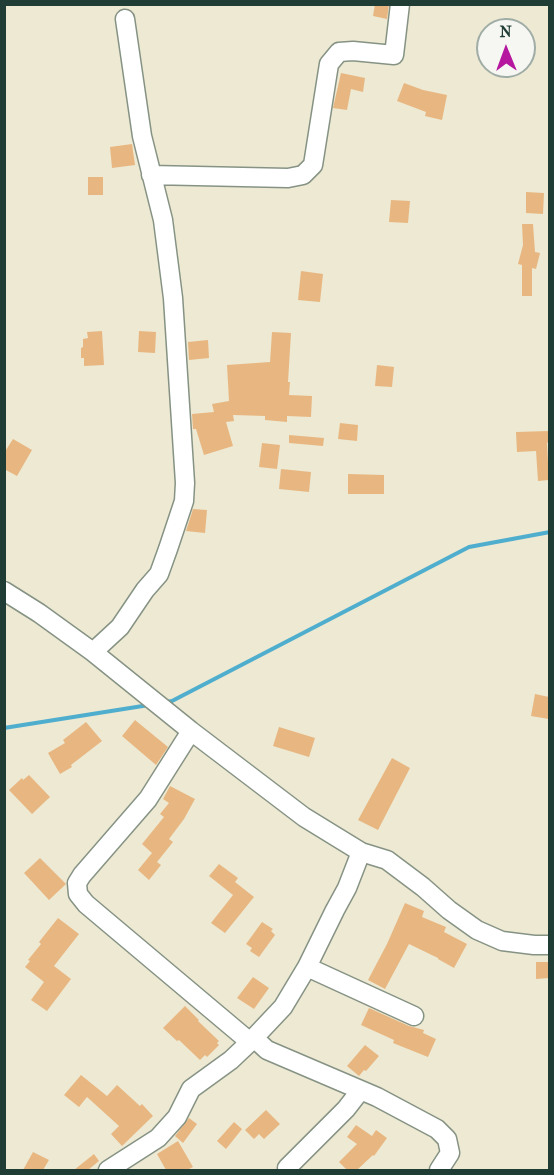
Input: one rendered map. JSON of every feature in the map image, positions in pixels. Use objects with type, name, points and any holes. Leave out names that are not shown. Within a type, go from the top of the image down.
[{"type":"street","points":[[151,175],[288,178],[303,174],[313,165],[329,64],[339,52],[394,55],[400,4]]},
{"type":"street","points":[[93,652],[120,627],[159,574],[184,501],[185,483],[173,298],[163,220],[142,136],[125,19]]},
{"type":"street","points":[[4,591],[93,652],[191,731],[304,816],[361,852],[387,860],[477,930],[502,941],[549,945]]},
{"type":"street","points":[[191,731],[148,799],[82,875],[77,884],[78,894],[105,920],[267,1050],[377,1097],[437,1129],[447,1140],[450,1153],[439,1170]]},
{"type":"street","points":[[108,1170],[158,1138],[177,1117],[191,1089],[219,1069],[252,1040],[283,1007],[307,967],[347,888],[361,852]]},
{"type":"street","points":[[307,967],[414,1016]]},
{"type":"street","points":[[287,1168],[346,1109],[360,1091]]},
{"type":"building","points":[[375,4],[389,4],[387,19],[373,16]]},
{"type":"building","points":[[341,73],[365,78],[363,92],[351,89],[347,110],[333,108]]},
{"type":"building","points":[[404,83],[447,95],[442,120],[425,116],[426,112],[397,101]]},
{"type":"building","points":[[132,144],[135,165],[112,168],[110,147]]},
{"type":"building","points":[[88,177],[103,177],[103,195],[88,195]]},
{"type":"building","points":[[526,192],[544,193],[543,214],[526,213]]},
{"type":"building","points":[[391,200],[410,201],[408,223],[389,222]]},
{"type":"building","points":[[522,224],[533,224],[535,252],[540,253],[536,269],[532,268],[532,296],[522,296],[522,265],[518,264],[523,245]]},
{"type":"building","points":[[301,271],[323,274],[320,302],[298,300]]},
{"type":"building","points":[[102,331],[104,365],[84,366],[84,358],[81,358],[83,339],[88,338],[87,332]]},
{"type":"building","points":[[139,331],[156,332],[155,353],[138,352]]},
{"type":"building","points":[[272,332],[291,333],[289,395],[312,396],[311,417],[287,416],[287,422],[265,420],[265,416],[233,415],[234,421],[226,422],[233,446],[204,455],[196,429],[193,429],[192,414],[214,412],[212,404],[229,401],[227,365],[270,362]]},
{"type":"building","points":[[208,340],[209,358],[189,360],[188,342]]},
{"type":"building","points":[[377,365],[394,367],[392,387],[375,386]]},
{"type":"building","points":[[340,423],[358,425],[357,441],[338,439]]},
{"type":"building","points":[[549,431],[549,442],[547,443],[549,480],[538,481],[536,451],[517,452],[516,432]]},
{"type":"building","points":[[289,435],[324,438],[323,446],[289,443]]},
{"type":"building","points":[[13,439],[32,450],[17,476],[4,469],[4,453]]},
{"type":"building","points":[[262,443],[280,445],[277,469],[259,467]]},
{"type":"building","points":[[281,469],[311,472],[309,492],[279,489]]},
{"type":"building","points":[[348,474],[384,475],[384,494],[348,494]]},
{"type":"building","points":[[193,509],[207,510],[205,533],[186,531]]},
{"type":"building","points":[[535,694],[549,697],[549,719],[531,716]]},
{"type":"building","points":[[135,720],[168,747],[156,765],[122,736]]},
{"type":"building","points":[[86,722],[102,741],[71,765],[72,767],[60,774],[48,753],[65,743],[63,740]]},
{"type":"building","points":[[279,727],[315,738],[309,757],[273,746]]},
{"type":"building","points":[[392,758],[410,768],[378,830],[358,820]]},
{"type":"building","points":[[29,775],[50,797],[32,814],[9,790]]},
{"type":"building","points":[[170,786],[195,799],[169,839],[173,842],[157,862],[161,865],[149,880],[138,870],[152,853],[142,844],[164,817],[160,814],[169,803],[163,799]]},
{"type":"building","points":[[40,858],[66,884],[49,900],[24,873]]},
{"type":"building","points":[[219,864],[238,878],[235,882],[254,897],[225,933],[211,923],[233,895],[209,876]]},
{"type":"building","points":[[405,903],[424,911],[422,917],[446,927],[444,932],[467,944],[454,968],[409,944],[385,989],[368,980]]},
{"type":"building","points":[[58,918],[79,934],[54,966],[71,979],[47,1011],[31,1000],[44,982],[25,967],[41,944],[39,942]]},
{"type":"building","points":[[262,922],[273,929],[271,931],[275,935],[259,957],[250,951],[252,948],[246,944]]},
{"type":"building","points":[[536,962],[549,962],[549,978],[536,979]]},
{"type":"building","points":[[253,977],[269,988],[254,1009],[237,998]]},
{"type":"building","points":[[185,1006],[219,1041],[217,1043],[219,1045],[207,1057],[205,1055],[200,1060],[163,1028]]},
{"type":"building","points":[[369,1008],[409,1026],[424,1030],[423,1033],[436,1039],[428,1057],[393,1043],[394,1040],[361,1025]]},
{"type":"building","points":[[365,1045],[379,1056],[359,1076],[347,1066]]},
{"type":"building","points":[[81,1075],[107,1096],[117,1085],[140,1106],[142,1104],[153,1116],[122,1146],[111,1134],[119,1126],[87,1097],[79,1107],[64,1095]]},
{"type":"building","points":[[266,1110],[280,1124],[264,1139],[259,1134],[254,1139],[245,1130]]},
{"type":"building","points":[[189,1118],[197,1124],[183,1143],[175,1136]]},
{"type":"building","points":[[234,1122],[242,1129],[226,1149],[217,1141]]},
{"type":"building","points":[[356,1125],[372,1136],[376,1130],[387,1138],[374,1156],[357,1170],[347,1170],[339,1162],[357,1144],[347,1137]]},
{"type":"building","points":[[178,1141],[193,1167],[187,1170],[166,1170],[157,1154]]},
{"type":"building","points":[[33,1152],[49,1160],[43,1170],[23,1170]]},
{"type":"building","points":[[94,1154],[99,1161],[88,1170],[74,1170]]},
{"type":"waterway","points":[[165,702],[172,701],[469,547],[550,532]]},
{"type":"waterway","points":[[4,728],[149,705]]}]
